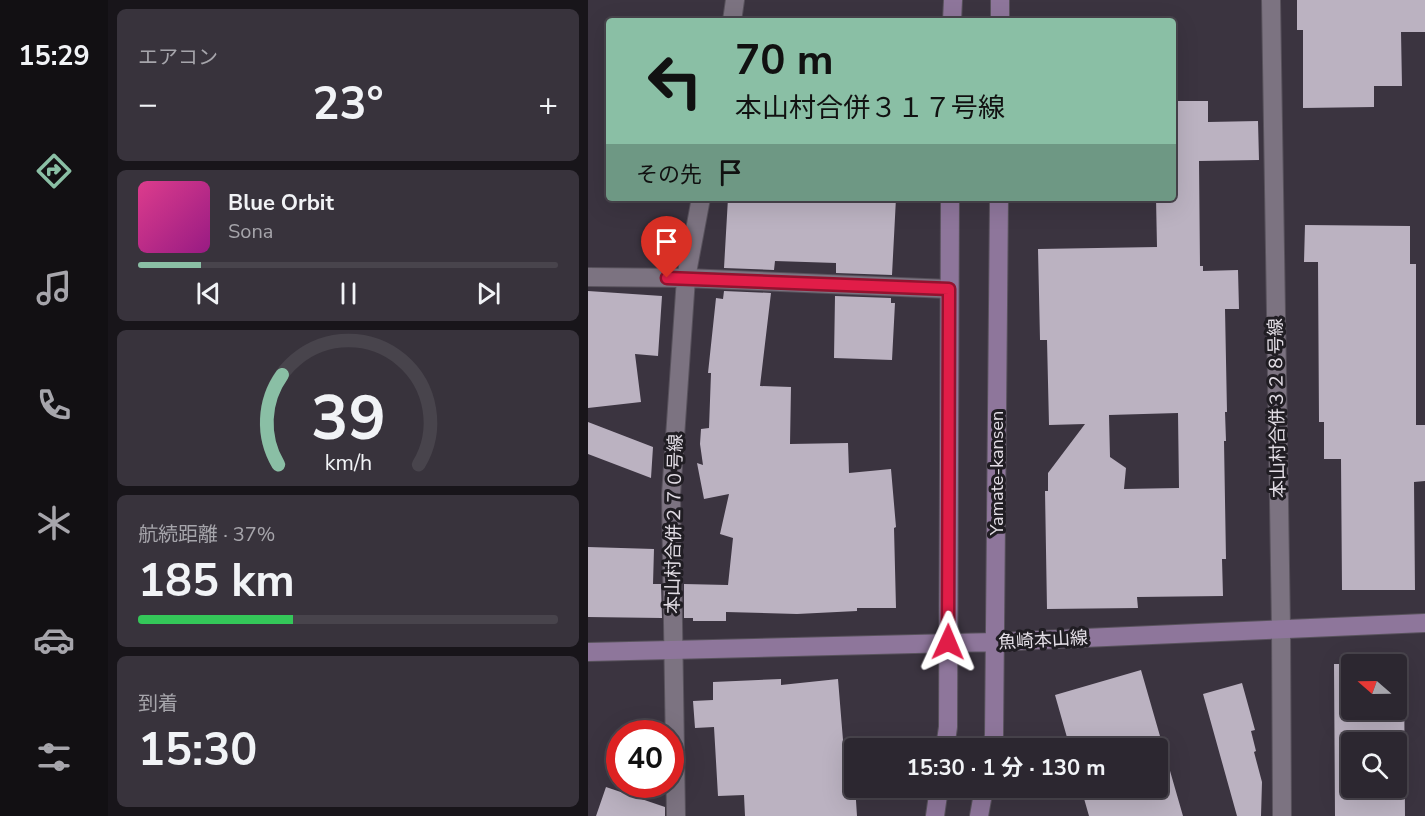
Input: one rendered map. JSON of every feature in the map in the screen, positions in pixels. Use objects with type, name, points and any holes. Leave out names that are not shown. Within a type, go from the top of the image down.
[{"type":"street","points":[[732,18],[735,0]]},
{"type":"street","points":[[952,18],[953,0]]},
{"type":"street","points":[[1000,0],[1000,18]]},
{"type":"street","name":"本山村合併３２８号線","points":[[1270,0],[1282,816]]},
{"type":"street","name":"本山村合併２７０号線","points":[[676,816],[671,495],[687,278],[700,201]]},
{"type":"street","points":[[946,738],[950,201]]},
{"type":"street","name":"Yamate-kansen","points":[[994,738],[999,201]]},
{"type":"street","points":[[588,277],[687,278],[949,289]]},
{"type":"street","name":"魚崎本山線","points":[[588,652],[996,642],[1425,623]]},
{"type":"street","points":[[934,816],[937,798]]},
{"type":"street","points":[[979,816],[982,798]]},
{"type":"building","points":[[1297,0],[1425,0],[1425,32],[1401,32],[1402,86],[1374,86],[1374,107],[1303,108],[1303,30],[1297,30]]},
{"type":"building","points":[[1176,101],[1208,101],[1208,122],[1258,121],[1259,160],[1199,161],[1200,266],[1203,266],[1203,271],[1238,270],[1239,309],[1225,309],[1226,559],[1222,559],[1223,596],[1137,597],[1138,608],[1047,609],[1045,491],[1048,491],[1048,473],[1085,424],[1049,425],[1047,340],[1040,340],[1038,249],[1157,247],[1156,201],[1176,201]],"holes":[[[1178,413],[1179,488],[1124,489],[1126,468],[1110,457],[1109,415]]]},
{"type":"building","points":[[728,201],[896,201],[892,275],[836,273],[836,263],[775,261],[774,270],[724,268]]},
{"type":"building","points":[[1305,225],[1410,226],[1410,264],[1416,264],[1416,425],[1425,425],[1425,481],[1414,482],[1415,590],[1342,590],[1341,459],[1324,459],[1324,422],[1319,422],[1318,262],[1304,262]]},
{"type":"building","points":[[588,291],[662,296],[658,356],[635,354],[641,402],[588,408]]},
{"type":"building","points":[[724,291],[771,293],[760,386],[791,387],[790,444],[848,443],[849,473],[891,469],[896,527],[894,528],[896,608],[857,608],[857,611],[797,614],[726,612],[726,621],[693,621],[693,618],[684,618],[684,584],[728,585],[733,538],[720,534],[729,494],[704,499],[697,463],[703,465],[700,444],[701,429],[709,428],[711,373],[708,373],[716,298],[723,299]]},
{"type":"building","points":[[835,296],[891,298],[891,303],[895,303],[892,360],[834,358]]},
{"type":"building","points":[[588,422],[653,447],[651,478],[588,454]]},
{"type":"building","points":[[588,547],[654,549],[653,584],[661,584],[662,618],[588,617]]},
{"type":"building","points":[[1334,664],[1341,664],[1341,720],[1404,720],[1404,732],[1341,732],[1341,798],[1405,798],[1405,816],[1335,816]]},
{"type":"building","points":[[1141,670],[1161,738],[1067,738],[1055,695]]},
{"type":"building","points":[[781,679],[781,685],[838,679],[844,740],[844,798],[856,798],[857,816],[745,816],[744,795],[718,796],[714,727],[695,728],[693,701],[713,700],[713,682]]},
{"type":"building","points":[[1242,683],[1255,730],[1251,731],[1262,782],[1261,816],[1237,816],[1203,694]]},
{"type":"building","points":[[1168,764],[1183,816],[1089,816],[1084,798],[1168,798]]},
{"type":"building","points":[[606,787],[606,798],[638,798],[665,807],[665,816],[596,816]]},
{"type":"route","points":[[667,278],[949,289],[948,642]]}]
